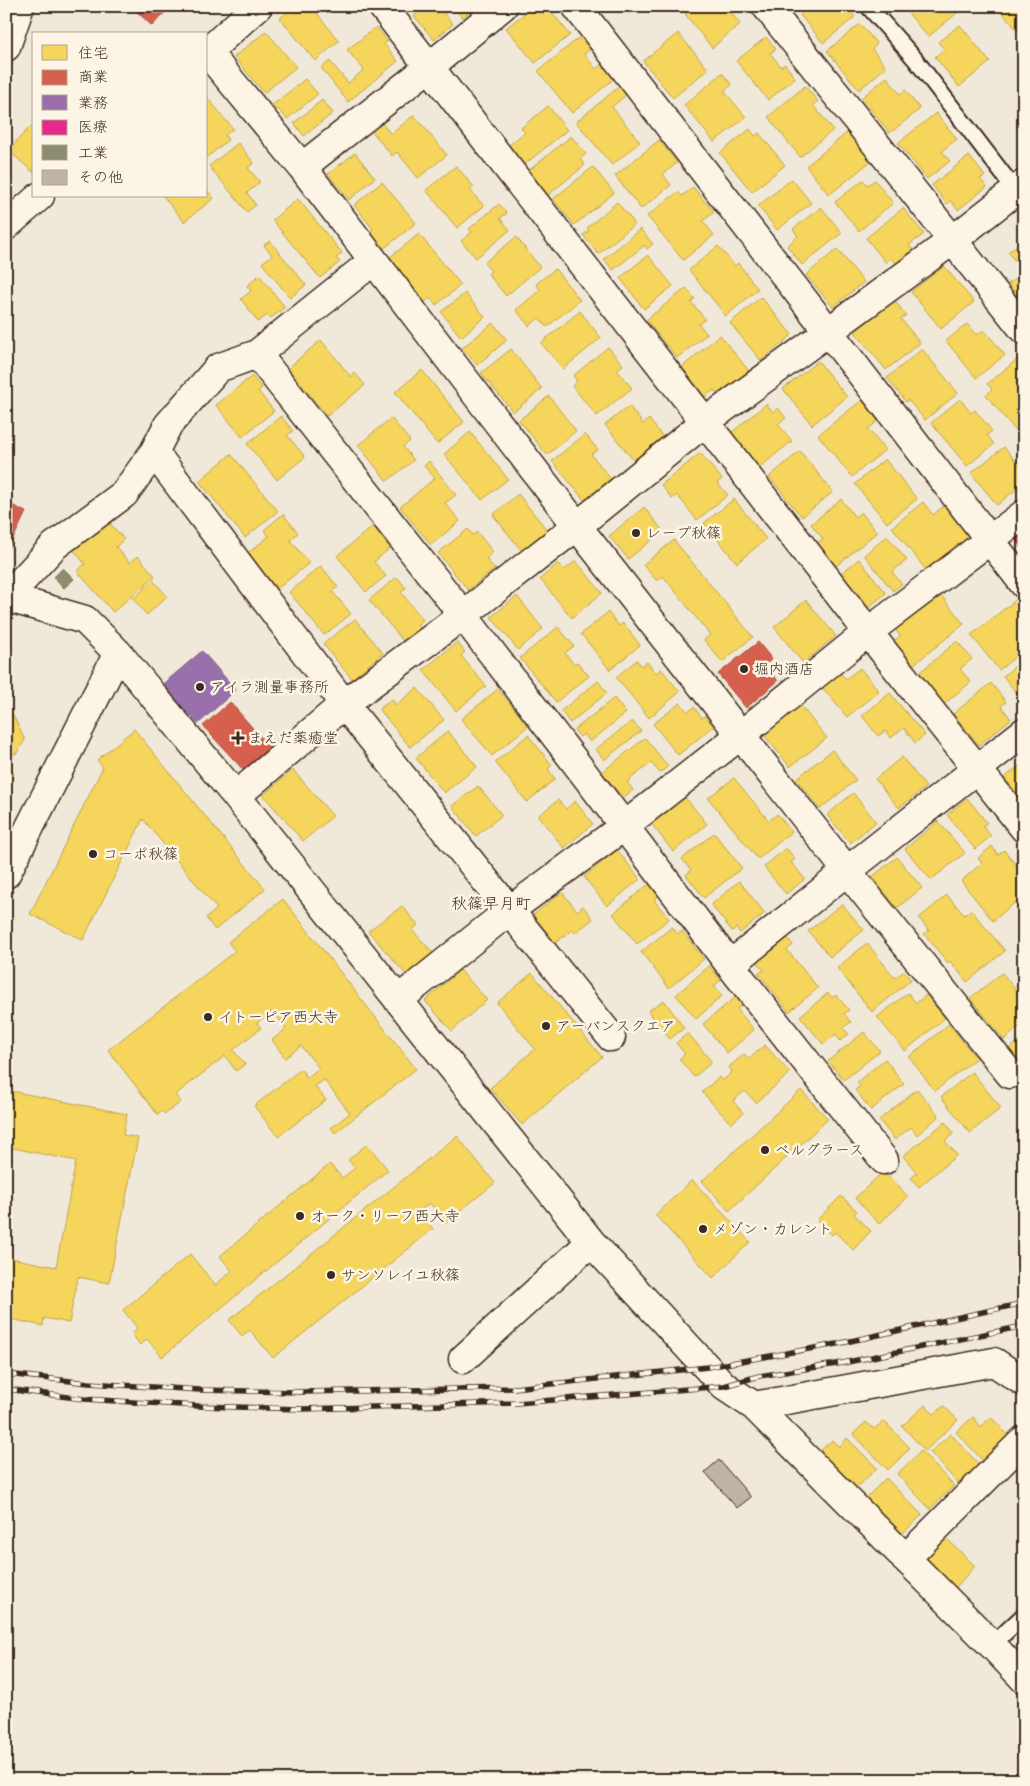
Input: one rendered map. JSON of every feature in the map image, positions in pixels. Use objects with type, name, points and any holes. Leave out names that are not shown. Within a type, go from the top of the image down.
[{"type":"street","points":[[6,47],[20,6]]},
{"type":"street","points":[[382,6],[428,68],[868,632],[1024,828]]},
{"type":"street","points":[[302,167],[428,68],[503,6]]},
{"type":"street","points":[[576,6],[1024,584]]},
{"type":"street","points":[[766,6],[1024,330]]},
{"type":"street","points":[[208,51],[253,11]]},
{"type":"street","points":[[208,53],[302,167],[846,870],[1010,1074]]},
{"type":"street","points":[[236,796],[344,704],[463,616],[578,526],[705,422],[953,240],[1020,188]]},
{"type":"street","points":[[6,226],[38,198]]},
{"type":"street","points":[[373,261],[257,354],[218,368],[168,424],[154,452],[124,494],[54,546],[6,597],[85,620],[118,653],[236,796],[591,1242],[724,1386],[754,1406],[1024,1679]]},
{"type":"street","points":[[257,354],[463,616],[730,965],[884,1160]]},
{"type":"street","points":[[154,452],[344,704],[611,1037]]},
{"type":"street","points":[[398,1000],[510,910],[623,827],[742,734],[868,632],[1024,514]]},
{"type":"street","points":[[6,874],[118,653]]},
{"type":"street","points":[[730,965],[846,870],[1024,732]]},
{"type":"street","points":[[463,1359],[591,1242]]},
{"type":"street","points":[[754,1406],[994,1362],[1024,1382]]},
{"type":"street","points":[[905,1559],[1024,1440]]},
{"type":"lane","points":[[868,6],[915,59],[1020,188]]},
{"type":"lane","points":[[992,1645],[1024,1615]]},
{"type":"building: 住宅","points":[[306,6],[311,6],[339,41],[315,61],[280,18],[291,9],[296,14]]},
{"type":"building: 住宅","points":[[425,6],[438,6],[453,24],[434,40],[414,16]]},
{"type":"building: 住宅","points":[[453,6],[476,6],[462,18]]},
{"type":"building: 住宅","points":[[534,6],[547,6],[570,35],[535,63],[506,28]]},
{"type":"building: 住宅","points":[[694,6],[726,6],[740,24],[712,48],[685,14]]},
{"type":"building: 住宅","points":[[811,6],[846,6],[855,17],[823,43],[800,15]]},
{"type":"building: 住宅","points":[[902,6],[951,6],[957,13],[928,37]]},
{"type":"building: 住宅","points":[[996,6],[1024,6],[1024,25],[1018,31]]},
{"type":"building: 住宅","points":[[860,24],[877,44],[872,49],[886,67],[859,90],[827,51]]},
{"type":"building: 住宅","points":[[960,25],[990,62],[959,87],[935,57],[944,49],[938,42]]},
{"type":"building: 住宅","points":[[376,27],[388,41],[384,44],[398,61],[348,102],[321,68],[330,61],[348,83],[364,70],[347,50]]},
{"type":"building: 住宅","points":[[266,31],[296,67],[264,93],[234,57]]},
{"type":"building: 住宅","points":[[678,33],[708,69],[673,98],[643,61]]},
{"type":"building: 住宅","points":[[581,36],[592,48],[584,54],[596,69],[603,63],[615,78],[572,113],[538,71]]},
{"type":"building: 住宅","points":[[766,37],[776,49],[770,53],[781,67],[785,64],[795,78],[768,100],[736,61]]},
{"type":"building: 住宅","points":[[722,73],[732,85],[724,91],[746,117],[714,142],[684,105]]},
{"type":"building: 住宅","points":[[887,77],[900,94],[905,90],[920,109],[890,133],[861,98]]},
{"type":"building: 住宅","points":[[305,79],[318,94],[287,119],[278,109],[275,112],[270,107]]},
{"type":"building: 住宅","points":[[620,86],[627,94],[612,107],[640,142],[612,165],[576,122]]},
{"type":"building: 住宅","points":[[805,86],[818,101],[813,105],[833,130],[800,157],[768,117]]},
{"type":"building: 住宅","points":[[208,98],[233,129],[225,135],[228,140],[208,156]]},
{"type":"building: 住宅","points":[[322,100],[333,113],[304,136],[294,123]]},
{"type":"building: 住宅","points":[[548,106],[567,130],[524,165],[508,146],[525,132],[521,128]]},
{"type":"building: 住宅","points":[[936,113],[957,139],[942,151],[950,161],[927,179],[898,143]]},
{"type":"building: 住宅","points":[[414,115],[447,155],[418,178],[397,152],[392,156],[371,130],[381,122],[391,134]]},
{"type":"building: 住宅","points":[[30,127],[32,128],[32,171],[8,150]]},
{"type":"building: 住宅","points":[[750,129],[755,136],[759,133],[785,165],[752,192],[720,153]]},
{"type":"building: 住宅","points":[[848,132],[871,161],[829,195],[806,166]]},
{"type":"building: 住宅","points":[[571,136],[586,154],[580,159],[585,165],[547,196],[527,172]]},
{"type":"building: 住宅","points":[[659,140],[677,163],[663,174],[671,185],[641,209],[615,176]]},
{"type":"building: 住宅","points":[[238,143],[254,163],[248,168],[260,182],[247,193],[256,205],[247,212],[209,166]]},
{"type":"building: 住宅","points":[[355,153],[375,178],[349,200],[328,174]]},
{"type":"building: 住宅","points":[[969,156],[985,176],[980,179],[987,187],[958,210],[951,201],[947,204],[932,185]]},
{"type":"building: 住宅","points":[[456,166],[474,187],[470,190],[484,206],[457,228],[426,190]]},
{"type":"building: 住宅","points":[[593,167],[614,193],[574,225],[553,199]]},
{"type":"building: 住宅","points":[[792,179],[811,203],[777,230],[758,206]]},
{"type":"building: 住宅","points":[[863,180],[868,185],[875,180],[893,203],[859,231],[835,202]]},
{"type":"building: 住宅","points":[[382,182],[416,223],[382,250],[369,233],[373,229],[354,205]]},
{"type":"building: 住宅","points":[[693,187],[714,212],[703,221],[714,235],[683,260],[647,216],[678,192],[682,196]]},
{"type":"building: 住宅","points":[[208,191],[214,198],[184,222],[165,198],[208,198]]},
{"type":"building: 住宅","points":[[298,199],[342,253],[336,258],[340,262],[320,278],[272,220]]},
{"type":"building: 住宅","points":[[617,202],[635,224],[598,254],[583,235],[589,231],[587,228]]},
{"type":"building: 住宅","points":[[499,204],[507,213],[500,218],[510,230],[476,258],[461,241],[472,232],[469,229]]},
{"type":"building: 住宅","points":[[821,207],[842,233],[802,265],[787,246],[798,236],[793,229]]},
{"type":"building: 住宅","points":[[903,208],[924,234],[909,245],[913,250],[896,264],[891,258],[886,263],[866,238]]},
{"type":"building: 住宅","points":[[640,229],[653,244],[647,249],[645,245],[613,270],[604,259]]},
{"type":"building: 住宅","points":[[419,234],[461,285],[436,305],[430,298],[425,302],[389,258]]},
{"type":"building: 住宅","points":[[516,237],[540,267],[506,296],[488,274],[491,271],[484,263]]},
{"type":"building: 住宅","points":[[1024,240],[1024,261],[1018,265],[1008,252]]},
{"type":"building: 住宅","points":[[270,241],[306,285],[290,298],[262,263],[272,255],[264,245]]},
{"type":"building: 住宅","points":[[718,246],[735,266],[738,263],[758,289],[726,316],[689,270]]},
{"type":"building: 住宅","points":[[837,249],[864,282],[833,307],[806,275]]},
{"type":"building: 住宅","points":[[648,255],[673,286],[644,309],[620,278]]},
{"type":"building: 住宅","points":[[944,266],[974,302],[941,329],[911,292]]},
{"type":"building: 住宅","points":[[555,269],[580,300],[547,327],[539,318],[529,326],[516,310],[540,290],[536,284]]},
{"type":"building: 住宅","points":[[1024,271],[1024,304],[1008,284]]},
{"type":"building: 住宅","points":[[259,275],[285,307],[271,318],[267,315],[258,322],[241,299],[251,291],[247,286]]},
{"type":"building: 住宅","points":[[686,288],[695,299],[691,302],[705,319],[699,324],[707,334],[677,358],[646,320]]},
{"type":"building: 住宅","points":[[465,293],[485,317],[461,337],[441,312]]},
{"type":"building: 住宅","points":[[761,297],[792,335],[761,361],[730,323]]},
{"type":"building: 住宅","points":[[894,300],[906,315],[901,319],[920,343],[886,370],[855,332]]},
{"type":"building: 住宅","points":[[580,311],[601,338],[563,369],[541,343]]},
{"type":"building: 住宅","points":[[493,323],[507,340],[477,365],[462,348]]},
{"type":"building: 住宅","points":[[967,324],[976,335],[984,330],[1005,355],[976,378],[946,341]]},
{"type":"building: 住宅","points":[[720,335],[749,371],[719,396],[714,390],[705,397],[682,367]]},
{"type":"building: 住宅","points":[[321,340],[351,377],[355,373],[365,385],[327,416],[288,368]]},
{"type":"building: 住宅","points":[[608,347],[623,365],[617,370],[632,388],[597,416],[572,386],[577,381],[573,376]]},
{"type":"building: 住宅","points":[[511,349],[542,389],[513,412],[481,373]]},
{"type":"building: 住宅","points":[[922,349],[958,393],[925,420],[908,400],[906,402],[887,378]]},
{"type":"building: 住宅","points":[[1019,358],[1024,364],[1024,441],[986,395],[992,389],[987,384]]},
{"type":"building: 住宅","points":[[818,361],[847,397],[812,425],[783,389]]},
{"type":"building: 住宅","points":[[422,370],[464,422],[437,444],[395,392]]},
{"type":"building: 住宅","points":[[252,376],[262,388],[258,391],[274,411],[242,437],[216,405]]},
{"type":"building: 住宅","points":[[549,396],[576,431],[547,455],[519,420]]},
{"type":"building: 住宅","points":[[960,399],[971,413],[975,410],[992,431],[987,435],[994,444],[967,466],[931,423]]},
{"type":"building: 住宅","points":[[862,400],[878,421],[868,429],[885,450],[852,477],[818,435]]},
{"type":"building: 住宅","points":[[766,404],[773,412],[778,408],[786,418],[778,424],[792,441],[759,468],[731,433]]},
{"type":"building: 住宅","points":[[629,406],[643,424],[649,419],[663,437],[634,461],[605,425]]},
{"type":"building: 住宅","points":[[281,416],[293,431],[287,435],[305,457],[277,480],[247,444]]},
{"type":"building: 住宅","points":[[391,418],[410,441],[403,447],[414,460],[387,481],[358,445]]},
{"type":"building: 住宅","points":[[470,432],[508,479],[482,500],[444,454]]},
{"type":"building: 住宅","points":[[585,434],[598,450],[591,454],[611,479],[585,501],[552,461]]},
{"type":"building: 住宅","points":[[1004,447],[1024,471],[1024,483],[997,505],[971,473]]},
{"type":"building: 住宅","points":[[800,451],[833,492],[802,517],[769,477]]},
{"type":"building: 住宅","points":[[700,453],[722,479],[717,483],[728,495],[697,520],[677,495],[672,499],[661,485]]},
{"type":"building: 住宅","points":[[231,454],[278,511],[245,538],[199,481]]},
{"type":"building: 住宅","points":[[885,459],[917,499],[887,523],[855,484]]},
{"type":"building: 住宅","points":[[429,461],[456,495],[445,503],[460,521],[431,545],[400,507],[435,478],[424,466]]},
{"type":"building: 住宅","points":[[518,494],[547,530],[522,551],[493,515]]},
{"type":"building: 住宅","points":[[734,499],[766,539],[737,563],[704,523]]},
{"type":"building: 住宅","points":[[841,499],[855,517],[861,512],[877,532],[836,566],[817,543],[823,539],[811,524]]},
{"type":"building: 住宅","points":[[923,502],[933,515],[945,505],[970,535],[926,570],[892,527]]},
{"type":"building: 住宅","name":"レープ秋篠","points":[[644,507],[663,531],[628,559],[609,536]]},
{"type":"building: 住宅","points":[[283,514],[298,533],[290,540],[309,563],[277,589],[248,553],[269,536],[264,530]]},
{"type":"building: 住宅","points":[[106,519],[124,539],[116,547],[130,563],[138,556],[155,576],[113,612],[77,571],[85,564],[72,548]]},
{"type":"building: 住宅","points":[[373,526],[390,548],[374,562],[386,576],[366,592],[337,556]]},
{"type":"building: 住宅","points":[[468,529],[473,535],[477,532],[493,552],[486,559],[495,569],[468,590],[438,553]]},
{"type":"building: 住宅","points":[[887,536],[907,560],[892,572],[902,584],[893,591],[864,555]]},
{"type":"building: 住宅","points":[[674,540],[753,637],[722,662],[704,640],[710,635],[663,576],[657,581],[643,565]]},
{"type":"building: 住宅","points":[[859,559],[886,593],[868,608],[840,574]]},
{"type":"building: 住宅","points":[[576,561],[602,593],[572,618],[540,579],[558,563],[564,570]]},
{"type":"building: 住宅","points":[[321,566],[338,587],[332,591],[351,614],[324,635],[289,592]]},
{"type":"building: 住宅","points":[[397,577],[406,588],[401,592],[423,620],[417,624],[421,629],[404,642],[369,600]]},
{"type":"building: 住宅","points":[[153,580],[167,596],[147,615],[133,599]]},
{"type":"building: 住宅","points":[[939,593],[964,624],[913,665],[893,642],[900,636],[895,629]]},
{"type":"building: 住宅","points":[[517,596],[543,629],[518,650],[491,617]]},
{"type":"building: 住宅","points":[[1017,599],[1024,607],[1018,614],[1024,621],[1024,650],[999,670],[971,635]]},
{"type":"building: 住宅","points":[[806,600],[836,636],[803,663],[774,627]]},
{"type":"building: 住宅","points":[[608,612],[619,626],[623,623],[640,645],[610,670],[581,634]]},
{"type":"building: 住宅","points":[[355,619],[383,653],[352,679],[323,644]]},
{"type":"building: 住宅","points":[[558,627],[574,646],[565,653],[574,664],[577,662],[589,676],[556,702],[520,658]]},
{"type":"building: 住宅","points":[[957,641],[972,659],[960,669],[971,682],[944,704],[919,673]]},
{"type":"building: 住宅","points":[[457,642],[465,652],[461,656],[486,686],[456,711],[423,670]]},
{"type":"building: 住宅","points":[[1024,659],[1024,702],[1003,676]]},
{"type":"building: 住宅","points":[[637,660],[641,666],[647,662],[656,673],[661,669],[680,692],[649,718],[616,677]]},
{"type":"building: 住宅","points":[[860,668],[879,691],[847,717],[821,686],[839,671],[846,679]]},
{"type":"building: 住宅","points":[[598,681],[607,693],[570,723],[561,711]]},
{"type":"building: 住宅","points":[[991,683],[1006,702],[1001,706],[1011,719],[979,745],[953,714]]},
{"type":"building: 住宅","points":[[417,688],[444,720],[410,747],[379,709],[392,699],[396,705]]},
{"type":"building: 住宅","points":[[498,689],[528,726],[492,756],[461,719]]},
{"type":"building: 住宅","points":[[890,693],[925,735],[915,743],[904,728],[891,738],[885,731],[878,736],[862,716]]},
{"type":"building: 住宅","points":[[614,698],[626,713],[590,742],[584,734],[580,737],[574,730]]},
{"type":"building: 住宅","points":[[6,701],[25,740],[17,753],[6,758]]},
{"type":"building: 住宅","points":[[680,703],[688,712],[694,707],[702,718],[705,716],[714,726],[678,755],[653,724]]},
{"type":"building: 住宅","points":[[800,705],[827,738],[790,767],[764,735]]},
{"type":"building: 住宅","points":[[632,721],[641,731],[604,760],[596,749]]},
{"type":"building: 住宅","name":"コーポ秋篠","points":[[134,729],[265,889],[215,930],[206,918],[217,909],[143,819],[83,940],[30,914],[103,767],[97,760]]},
{"type":"building: 住宅","points":[[448,731],[477,767],[444,793],[416,758]]},
{"type":"building: 住宅","points":[[528,735],[552,765],[548,769],[555,779],[527,802],[495,762]]},
{"type":"building: 住宅","points":[[645,738],[668,766],[660,773],[651,763],[627,782],[633,790],[623,798],[602,772]]},
{"type":"building: 住宅","points":[[832,750],[856,780],[820,809],[796,779]]},
{"type":"building: 住宅","points":[[902,757],[926,787],[899,808],[875,779]]},
{"type":"building: 住宅","points":[[6,759],[14,774],[9,786],[6,787]]},
{"type":"building: 住宅","points":[[1024,762],[1024,795],[1020,797],[1004,778]]},
{"type":"building: 住宅","points":[[293,770],[333,816],[303,841],[263,795]]},
{"type":"building: 住宅","points":[[734,778],[769,821],[777,814],[792,832],[758,859],[708,798]]},
{"type":"building: 住宅","points":[[478,786],[502,815],[476,836],[452,806]]},
{"type":"building: 住宅","points":[[853,793],[876,822],[850,843],[827,815]]},
{"type":"building: 住宅","points":[[684,796],[707,824],[673,852],[651,823]]},
{"type":"building: 住宅","points":[[967,798],[987,823],[982,826],[991,836],[975,849],[947,815]]},
{"type":"building: 住宅","points":[[558,800],[566,809],[575,801],[593,824],[564,848],[538,816]]},
{"type":"building: 住宅","points":[[938,821],[965,853],[931,880],[905,849]]},
{"type":"building: 住宅","points":[[714,833],[742,868],[704,898],[686,875],[691,870],[682,859]]},
{"type":"building: 住宅","points":[[992,846],[998,855],[1004,850],[1024,874],[1024,884],[1020,887],[1024,895],[993,921],[961,881],[982,863],[978,858]]},
{"type":"building: 住宅","points":[[786,848],[795,859],[791,862],[805,879],[786,894],[764,867]]},
{"type":"building: 住宅","points":[[617,850],[640,879],[607,906],[584,877]]},
{"type":"building: 住宅","points":[[897,857],[922,888],[897,908],[872,877]]},
{"type":"building: 住宅","points":[[739,881],[765,913],[740,933],[736,928],[732,931],[711,905]]},
{"type":"building: 住宅","points":[[650,883],[660,894],[654,900],[669,919],[637,944],[613,914]]},
{"type":"building: 住宅","points":[[562,892],[577,911],[583,906],[593,919],[575,933],[572,930],[555,943],[533,915]]},
{"type":"building: 住宅","points":[[947,895],[964,915],[971,910],[1005,951],[967,982],[924,934],[929,931],[919,918]]},
{"type":"building: 住宅","name":"イトーピア西大寺","points":[[283,899],[416,1069],[335,1133],[331,1128],[350,1113],[324,1080],[315,1086],[326,1100],[278,1137],[254,1106],[301,1069],[307,1078],[319,1068],[301,1046],[285,1058],[272,1040],[286,1029],[273,1011],[257,1023],[261,1028],[233,1050],[245,1064],[236,1071],[225,1056],[175,1095],[181,1102],[165,1114],[162,1111],[158,1115],[108,1050],[235,951],[228,942]]},
{"type":"building: 住宅","points":[[842,904],[864,930],[830,957],[808,931]]},
{"type":"building: 住宅","points":[[402,906],[418,925],[412,930],[435,955],[409,978],[368,931]]},
{"type":"building: 住宅","points":[[672,927],[678,934],[682,931],[704,959],[669,988],[641,952]]},
{"type":"building: 住宅","points":[[787,937],[793,945],[787,950],[818,988],[789,1012],[758,973],[764,970],[757,962]]},
{"type":"building: 住宅","points":[[867,943],[895,978],[904,971],[911,980],[872,1012],[837,968]]},
{"type":"building: 住宅","points":[[709,966],[721,980],[714,986],[722,996],[696,1019],[676,995]]},
{"type":"building: 住宅","points":[[460,970],[487,1000],[452,1031],[425,1001]]},
{"type":"building: 住宅","name":"アーバンスクエア","points":[[532,973],[602,1057],[522,1125],[490,1088],[535,1049],[497,1003]]},
{"type":"building: 住宅","points":[[1002,973],[1024,1000],[1024,1023],[1004,1040],[970,998]]},
{"type":"building: 住宅","points":[[828,993],[832,998],[836,995],[849,1010],[844,1014],[851,1022],[843,1028],[849,1034],[840,1041],[836,1034],[823,1044],[800,1016]]},
{"type":"building: 住宅","points":[[908,993],[916,1003],[926,995],[945,1018],[905,1051],[877,1017]]},
{"type":"building: 住宅","points":[[738,995],[744,1003],[737,1009],[754,1030],[727,1053],[703,1024]]},
{"type":"building: 住宅","points":[[664,1000],[684,1028],[670,1039],[648,1011]]},
{"type":"building: 住宅","points":[[949,1024],[976,1058],[935,1091],[909,1057]]},
{"type":"building: 住宅","points":[[864,1032],[880,1051],[844,1080],[828,1061]]},
{"type":"building: 住宅","points":[[688,1033],[712,1062],[694,1077],[679,1059],[685,1054],[676,1043]]},
{"type":"building: 住宅","points":[[1024,1037],[1024,1068],[1008,1050]]},
{"type":"building: 住宅","points":[[765,1045],[790,1073],[756,1103],[745,1091],[733,1101],[743,1113],[731,1124],[702,1092],[719,1077],[722,1081],[732,1072],[729,1067],[744,1054],[749,1059]]},
{"type":"building: 住宅","points":[[885,1059],[904,1084],[871,1110],[855,1090],[860,1086],[857,1082]]},
{"type":"building: 住宅","points":[[972,1072],[1001,1108],[970,1133],[941,1097]]},
{"type":"building: 住宅","points":[[917,1089],[939,1116],[917,1135],[911,1127],[895,1140],[879,1120]]},
{"type":"building: 住宅","points":[[6,1090],[127,1114],[123,1135],[138,1138],[109,1283],[78,1277],[69,1323],[44,1318],[43,1326],[6,1318],[6,1257],[56,1267],[76,1161],[8,1147],[6,1150]]},
{"type":"building: 住宅","name":"ベルグラース","points":[[801,1090],[828,1119],[729,1211],[702,1181]]},
{"type":"building: 住宅","points":[[945,1122],[954,1133],[945,1141],[957,1155],[919,1187],[911,1178],[917,1173],[903,1156]]},
{"type":"building: 住宅","name":"サンソレイユ秋篠","points":[[457,1136],[495,1183],[445,1223],[430,1203],[419,1212],[433,1229],[273,1358],[250,1330],[242,1336],[229,1320]]},
{"type":"building: 住宅","name":"オーク・リーフ西大寺","points":[[367,1144],[388,1170],[162,1357],[147,1339],[140,1345],[132,1334],[137,1328],[123,1310],[190,1254],[215,1285],[232,1271],[220,1256],[330,1164],[342,1178],[355,1168],[348,1160]]},
{"type":"building: 住宅","points":[[884,1171],[908,1197],[879,1224],[855,1198]]},
{"type":"building: 住宅","name":"メゾン・カレント","points":[[692,1180],[750,1242],[713,1278],[655,1215]]},
{"type":"building: 住宅","points":[[841,1196],[857,1211],[854,1214],[871,1231],[853,1250],[835,1232],[832,1235],[817,1220]]},
{"type":"building: 住宅","points":[[925,1405],[934,1414],[944,1406],[958,1420],[925,1451],[902,1426]]},
{"type":"building: 住宅","points":[[973,1417],[981,1427],[991,1417],[1013,1441],[987,1465],[956,1432]]},
{"type":"building: 住宅","points":[[884,1421],[910,1448],[888,1470],[853,1434],[866,1422],[874,1429]]},
{"type":"building: 住宅","points":[[951,1434],[982,1468],[961,1487],[930,1452]]},
{"type":"building: 住宅","points":[[847,1438],[877,1468],[853,1491],[817,1454],[832,1440],[839,1447]]},
{"type":"building: 住宅","points":[[921,1451],[954,1486],[930,1509],[897,1474]]},
{"type":"building: 住宅","points":[[886,1478],[922,1515],[898,1538],[862,1502]]},
{"type":"building: 住宅","points":[[946,1538],[975,1566],[950,1594],[920,1566]]},
{"type":"building: 商業","points":[[131,6],[171,6],[152,26]]},
{"type":"building: 商業","points":[[6,502],[26,512],[6,554]]},
{"type":"building: 商業","points":[[758,642],[772,659],[765,665],[778,681],[746,708],[718,674]]},
{"type":"building: 商業","name":"まえだ薬癒堂","points":[[230,702],[272,750],[246,773],[203,726]]},
{"type":"building: 業務","name":"アイラ測量事務所","points":[[202,651],[236,690],[198,724],[163,684]]},
{"type":"building: 医療","points":[[1024,530],[1024,551],[1014,538]]},
{"type":"building: 工業","points":[[63,568],[74,579],[64,588],[54,577]]},
{"type":"building: その他","points":[[719,1460],[751,1497],[737,1508],[705,1472]]},
{"type":"railway","points":[[6,1374],[89,1383],[200,1390],[301,1392],[514,1388],[708,1367],[837,1344],[1024,1303]]},
{"type":"railway","points":[[6,1389],[84,1399],[198,1406],[302,1409],[517,1403],[724,1386],[759,1376],[843,1363],[1024,1326]]},
{"type":"place","name":"レープ秋篠","points":[[636,533]]},
{"type":"place","name":"堀内酒店","points":[[744,669]]},
{"type":"place","name":"アイラ測量事務所","points":[[200,687]]},
{"type":"place","name":"まえだ薬癒堂","points":[[238,738]]},
{"type":"place","name":"コーポ秋篠","points":[[93,854]]},
{"type":"place","name":"イトーピア西大寺","points":[[208,1017]]},
{"type":"place","name":"アーバンスクエア","points":[[546,1026]]},
{"type":"place","name":"ベルグラース","points":[[765,1150]]},
{"type":"place","name":"オーク・リーフ西大寺","points":[[300,1216]]},
{"type":"place","name":"メゾン・カレント","points":[[703,1229]]},
{"type":"place","name":"サンソレイユ秋篠","points":[[331,1275]]},
{"type":"district","name":"秋篠早月町","points":[[491,903]]}]
